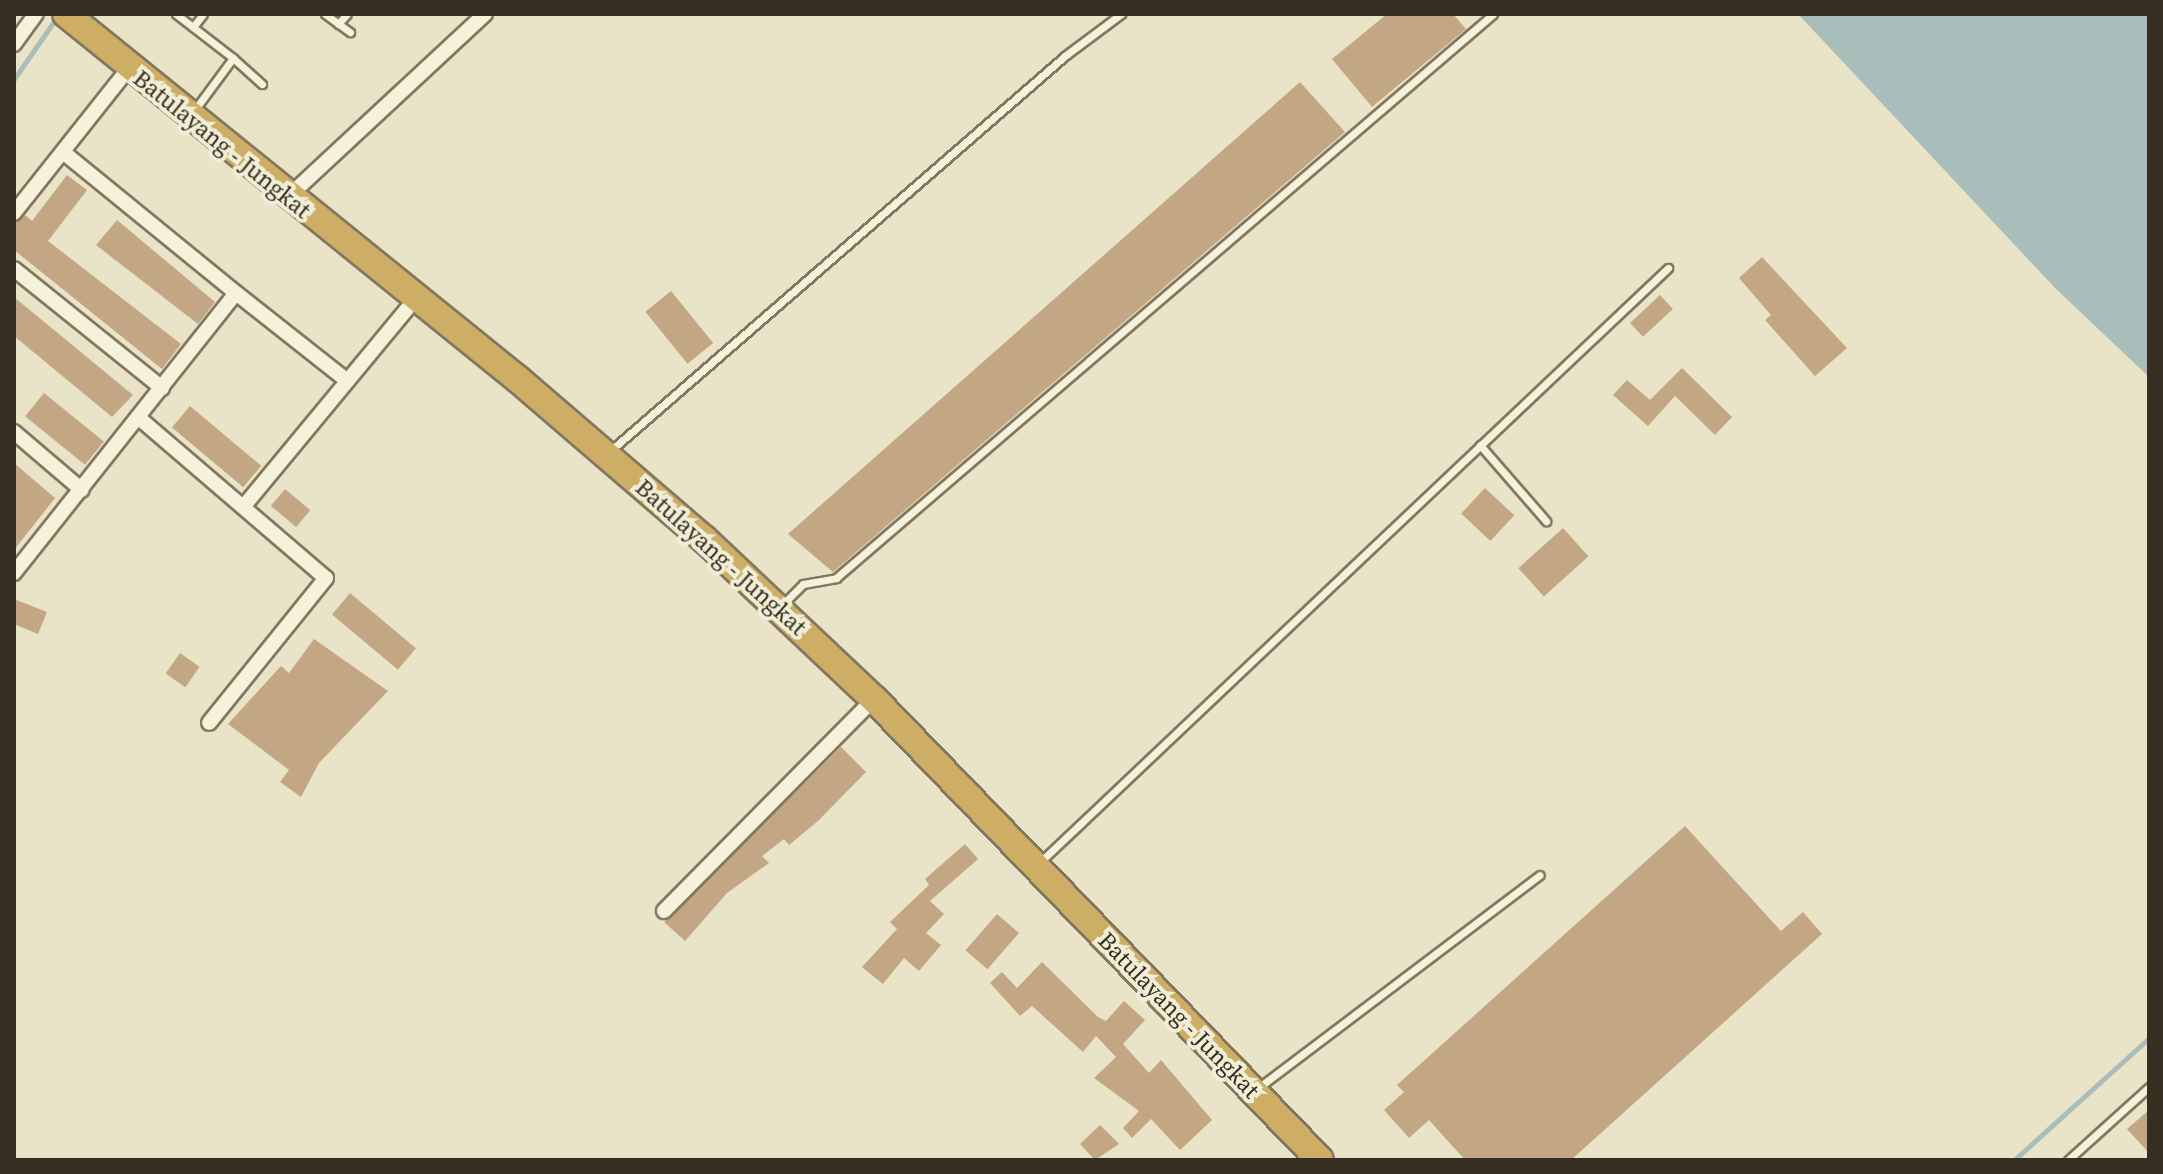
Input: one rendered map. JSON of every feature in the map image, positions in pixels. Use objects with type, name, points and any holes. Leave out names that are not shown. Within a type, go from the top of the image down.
[{"type":"highway","name":"Batulayang - Jungkat","points":[[70,17],[121,78],[189,117],[607,453],[779,609],[874,699],[1320,1160]]},
{"type":"street","points":[[14,44],[36,14]]},
{"type":"street","points":[[288,197],[485,14]]},
{"type":"street","points":[[14,213],[121,78]]},
{"type":"street","points":[[63,152],[346,380]]},
{"type":"street","points":[[14,269],[162,388]]},
{"type":"street","points":[[14,573],[236,293]]},
{"type":"street","points":[[244,506],[415,299]]},
{"type":"street","points":[[139,418],[324,573],[325,583],[209,723]]},
{"type":"street","points":[[14,432],[82,490]]},
{"type":"street","points":[[664,911],[874,699]]},
{"type":"lane","points":[[176,14],[262,84]]},
{"type":"lane","points":[[193,27],[203,14]]},
{"type":"lane","points":[[325,14],[350,32]]},
{"type":"lane","points":[[338,24],[347,14]]},
{"type":"lane","points":[[607,453],[1054,65],[1121,14]]},
{"type":"lane","points":[[779,609],[803,584],[836,578],[1493,14]]},
{"type":"lane","points":[[189,117],[233,58]]},
{"type":"lane","points":[[1035,867],[1668,268]]},
{"type":"lane","points":[[1480,445],[1546,521]]},
{"type":"lane","points":[[1253,1091],[1540,875]]},
{"type":"lane","points":[[2068,1160],[2149,1087]]},
{"type":"shaded area","points":[[1798,14],[2149,14],[2149,377],[2055,288]]},
{"type":"building","points":[[1387,14],[1453,14],[1466,29],[1372,107],[1332,59]]},
{"type":"building","points":[[1300,82],[1345,132],[833,572],[788,534]]},
{"type":"building","points":[[67,175],[87,190],[48,241],[181,344],[162,369],[14,250],[14,223],[25,215],[32,221]]},
{"type":"building","points":[[117,220],[215,302],[198,324],[96,245]]},
{"type":"building","points":[[1762,257],[1847,348],[1815,376],[1765,320],[1771,315],[1739,278]]},
{"type":"building","points":[[671,291],[713,343],[688,364],[645,312]]},
{"type":"building","points":[[1660,295],[1673,309],[1643,337],[1630,323]]},
{"type":"building","points":[[14,297],[133,395],[112,417],[14,336]]},
{"type":"building","points":[[1682,368],[1732,417],[1715,435],[1675,396],[1648,426],[1613,395],[1627,380],[1650,400]]},
{"type":"building","points":[[44,393],[104,441],[85,465],[25,416]]},
{"type":"building","points":[[190,406],[261,466],[243,487],[172,427]]},
{"type":"building","points":[[14,463],[55,498],[14,550]]},
{"type":"building","points":[[1485,488],[1514,515],[1490,541],[1461,514]]},
{"type":"building","points":[[285,489],[310,510],[296,527],[271,506]]},
{"type":"building","points":[[1563,528],[1588,556],[1544,596],[1518,568]]},
{"type":"building","points":[[350,593],[416,648],[398,670],[332,614]]},
{"type":"building","points":[[14,599],[47,612],[38,634],[14,624]]},
{"type":"building","points":[[314,639],[388,691],[319,763],[301,797],[280,782],[289,770],[228,724],[281,666],[289,673]]},
{"type":"building","points":[[180,653],[200,667],[185,687],[166,673]]},
{"type":"building","points":[[841,747],[866,772],[818,821],[789,845],[784,839],[762,856],[769,863],[727,893],[685,941],[664,922]]},
{"type":"building","points":[[1685,826],[1781,931],[1803,912],[1822,934],[1571,1160],[1465,1160],[1429,1120],[1409,1138],[1384,1110],[1404,1092],[1397,1085]]},
{"type":"building","points":[[965,844],[978,859],[930,901],[944,914],[926,933],[941,945],[919,971],[904,958],[883,984],[862,967],[897,929],[890,922],[929,885],[925,879]]},
{"type":"building","points":[[997,914],[1019,933],[987,969],[966,950]]},
{"type":"building","points":[[1042,962],[1098,1017],[1106,1021],[1124,1001],[1145,1020],[1123,1044],[1149,1073],[1161,1060],[1212,1120],[1180,1150],[1151,1119],[1132,1138],[1123,1128],[1139,1111],[1094,1078],[1116,1057],[1096,1036],[1083,1052],[1032,1006],[1020,1016],[990,983],[1002,972],[1017,988]]},
{"type":"building","points":[[2149,1110],[2149,1153],[2127,1129]]},
{"type":"building","points":[[1100,1125],[1119,1144],[1095,1160],[1080,1144]]},
{"type":"waterway","points":[[14,79],[57,17]]},
{"type":"waterway","points":[[2014,1160],[2149,1038]]}]
